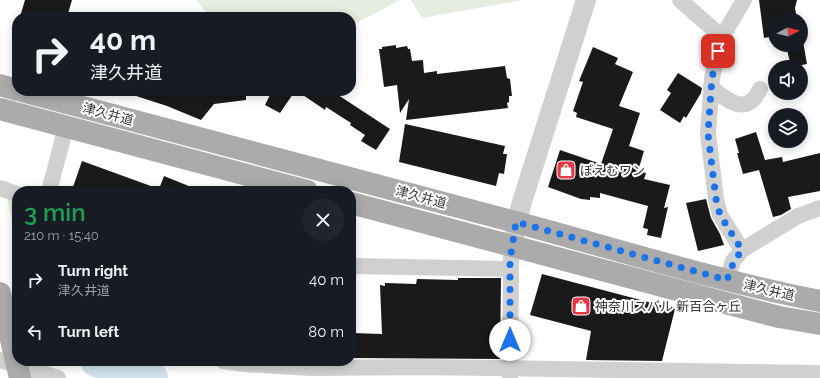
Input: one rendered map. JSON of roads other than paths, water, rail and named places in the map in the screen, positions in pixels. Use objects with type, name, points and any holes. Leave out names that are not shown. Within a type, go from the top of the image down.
[{"type":"main road","points":[[0,85],[12,89]]},
{"type":"main road","name":"津久井道","points":[[41,96],[516,222],[727,280],[820,301]]},
{"type":"main road","name":"津久井道","points":[[0,109],[288,186]]},
{"type":"main road","name":"津久井道","points":[[356,204],[779,317],[820,324]]},
{"type":"main road","points":[[0,293],[12,344]]},
{"type":"main road","points":[[17,366],[20,378]]},
{"type":"street","points":[[510,373],[510,269],[516,222],[586,0]]},
{"type":"street","points":[[680,0],[722,37]]},
{"type":"street","points":[[742,250],[720,215],[716,199],[708,134],[712,78],[722,37],[744,0]]},
{"type":"street","points":[[711,87],[728,101],[740,105],[753,100],[760,89]]},
{"type":"street","points":[[50,186],[66,127]]},
{"type":"street","points":[[0,188],[12,192]]},
{"type":"street","points":[[727,280],[734,261],[742,250],[798,216],[820,208]]},
{"type":"street","points":[[356,266],[510,269]]},
{"type":"street","points":[[0,305],[12,309]]},
{"type":"street","points":[[0,360],[12,363]]},
{"type":"street","points":[[27,366],[50,371]]},
{"type":"street","points":[[278,366],[312,368],[418,367],[510,373],[820,373]]},
{"type":"waterway","points":[[112,366],[152,378]]},
{"type":"place","name":"ぽえむワン","points":[[566,170]]},
{"type":"place","name":"神奈川スバル 新百合ヶ丘","points":[[581,306]]}]
